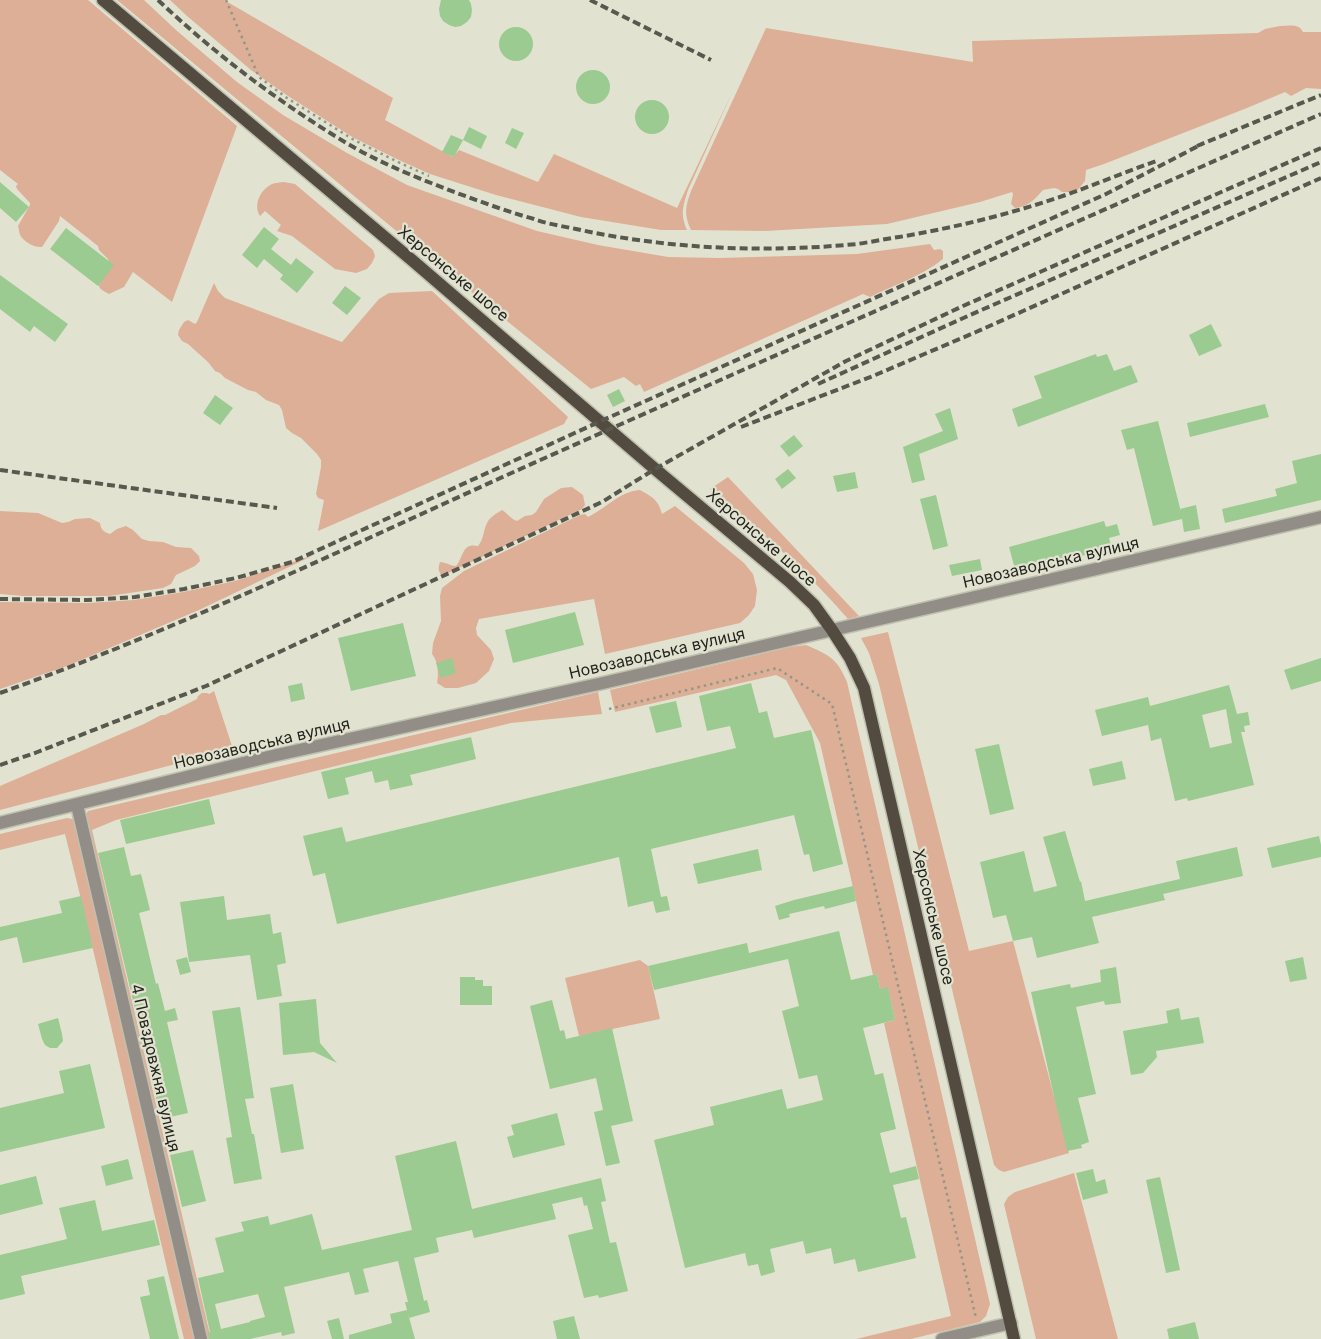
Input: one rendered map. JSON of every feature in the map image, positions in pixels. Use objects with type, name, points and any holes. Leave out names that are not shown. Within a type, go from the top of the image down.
[{"type":"main road","name":"Херсонське шосе","points":[[103,0],[790,582],[814,606],[832,630],[850,658],[864,688],[1014,1339]]},
{"type":"street","name":"Новозаводська вулиця","points":[[0,823],[272,756],[593,685],[1321,517]]},
{"type":"street","name":"4 Повздовжня вулиця","points":[[77,805],[201,1339]]},
{"type":"street","points":[[942,1339],[1010,1323]]},
{"type":"path","points":[[226,0],[259,77],[287,98],[354,140],[429,176]]},
{"type":"path","points":[[609,708],[777,668],[832,704],[979,1330]]},
{"type":"shaded area","points":[[0,0],[88,0],[237,126],[172,302],[133,272],[124,287],[109,294],[102,290],[98,284],[109,262],[108,259],[99,250],[98,246],[60,216],[59,221],[42,247],[30,244],[20,235],[18,226],[30,203],[17,189],[16,186],[18,184],[0,170]]},
{"type":"shaded area","points":[[117,0],[144,0],[237,82],[283,115],[347,153],[407,185],[537,231],[598,245],[668,257],[720,258],[857,254],[930,244],[934,250],[940,249],[943,251],[943,259],[917,275],[870,297],[863,294],[644,392],[640,384],[636,386],[624,377],[591,389]]},
{"type":"shaded area","points":[[170,0],[224,0],[393,98],[385,120],[453,157],[459,150],[538,182],[554,154],[677,208],[732,93],[688,190],[683,210],[687,230],[661,230],[581,217],[496,195],[430,174],[354,138],[251,70]]},
{"type":"shaded area","points":[[1280,26],[1296,26],[1303,32],[1321,32],[1321,89],[1306,88],[1291,96],[1285,92],[1086,170],[1085,181],[1076,192],[1062,192],[1054,188],[1043,190],[1027,204],[1015,208],[1011,204],[1012,192],[980,202],[887,224],[765,231],[691,230],[687,220],[687,202],[691,191],[766,28],[973,62],[972,41],[1258,33],[1265,29]]},
{"type":"shaded area","points":[[284,182],[295,184],[373,250],[375,256],[367,269],[356,273],[335,269],[292,236],[277,231],[281,225],[265,211],[260,216],[257,207],[261,194],[272,184]]},
{"type":"shaded area","points":[[214,283],[218,291],[225,298],[342,342],[379,299],[389,293],[432,291],[568,417],[564,424],[318,531],[324,500],[318,498],[316,494],[321,467],[321,460],[317,454],[301,438],[286,428],[279,405],[225,378],[215,371],[188,344],[182,341],[178,335],[184,322],[188,320],[195,324],[197,322]]},
{"type":"shaded area","points":[[728,477],[859,616],[848,619],[799,567],[710,489]]},
{"type":"shaded area","points":[[572,487],[583,495],[585,505],[582,509],[442,576],[439,569],[440,562],[456,566],[468,547],[478,546],[487,523],[496,514],[502,510],[517,521],[536,512],[544,499],[561,488]]},
{"type":"shaded area","points":[[640,490],[656,502],[662,514],[675,506],[744,563],[753,574],[757,590],[755,606],[749,615],[740,623],[605,654],[594,599],[479,619],[476,628],[477,635],[491,650],[494,659],[489,671],[476,683],[458,688],[445,688],[437,683],[436,660],[432,654],[433,643],[441,621],[440,596],[442,588],[464,571],[580,515],[585,514],[588,517],[619,497],[632,491]]},
{"type":"shaded area","points":[[0,511],[38,513],[62,523],[75,519],[90,518],[100,523],[103,530],[110,534],[126,526],[142,539],[163,542],[176,547],[191,548],[199,556],[200,561],[195,566],[176,575],[171,584],[163,588],[109,596],[23,596],[0,594]]},
{"type":"shaded area","points":[[314,555],[199,610],[67,666],[0,689],[0,602],[88,603],[134,600],[235,581]]},
{"type":"shaded area","points":[[888,632],[969,951],[1013,941],[1069,1153],[1004,1172],[994,1165],[879,684],[869,653],[861,638]]},
{"type":"shaded area","points":[[806,645],[836,662],[847,682],[990,1304],[986,1316],[980,1322],[911,1339],[856,1339],[951,1316],[884,1023],[895,1020],[888,988],[880,989],[877,974],[873,975],[820,743],[786,680],[776,675],[615,712],[610,690],[790,647]]},
{"type":"shaded area","points":[[214,691],[233,749],[0,810],[0,786],[161,715],[165,715],[197,699],[202,693],[209,694]]},
{"type":"shaded area","points":[[598,692],[602,714],[511,723],[116,820],[92,830],[211,1339],[206,1339],[86,815],[88,811]]},
{"type":"shaded area","points":[[67,818],[73,819],[78,824],[197,1339],[184,1339],[65,834],[0,850],[0,834]]},
{"type":"shaded area","points":[[640,960],[648,966],[660,1019],[579,1036],[565,978]]},
{"type":"shaded area","points":[[1074,1173],[1118,1339],[1036,1339],[1004,1204],[1008,1197],[1015,1192]]},
{"type":"building","points":[[441,0],[469,0],[472,10],[471,17],[461,26],[449,25],[440,16]]},
{"type":"building","points":[[516,27],[528,32],[533,44],[528,56],[516,61],[504,56],[499,44],[504,32]]},
{"type":"building","points":[[593,70],[605,75],[610,87],[605,99],[593,104],[581,99],[576,87],[581,75]]},
{"type":"building","points":[[652,100],[664,105],[669,117],[664,129],[652,134],[640,129],[635,117],[640,105]]},
{"type":"building","points":[[469,127],[487,136],[481,149],[463,140]]},
{"type":"building","points":[[512,128],[524,133],[516,149],[505,143]]},
{"type":"building","points":[[451,135],[463,140],[454,157],[442,152]]},
{"type":"building","points":[[0,182],[29,207],[16,222],[0,208]]},
{"type":"building","points":[[264,227],[279,239],[271,249],[291,265],[296,258],[314,272],[297,293],[280,279],[283,275],[264,259],[257,268],[242,255]]},
{"type":"building","points":[[66,228],[114,265],[98,286],[50,249]]},
{"type":"building","points":[[0,275],[68,324],[55,342],[34,326],[30,332],[0,309]]},
{"type":"building","points":[[345,286],[361,298],[347,315],[332,303]]},
{"type":"building","points":[[1211,324],[1222,346],[1199,356],[1189,335]]},
{"type":"building","points":[[1096,354],[1097,357],[1107,354],[1114,371],[1131,365],[1138,382],[1018,427],[1012,409],[1042,398],[1034,376]]},
{"type":"building","points":[[619,389],[625,401],[613,407],[607,395]]},
{"type":"building","points":[[215,395],[233,408],[220,425],[203,413]]},
{"type":"building","points":[[1265,404],[1269,417],[1190,437],[1187,423]]},
{"type":"building","points":[[950,408],[958,439],[919,454],[925,480],[912,483],[903,447],[943,431],[935,414]]},
{"type":"building","points":[[1158,421],[1180,509],[1196,505],[1200,529],[1184,532],[1182,519],[1153,526],[1134,448],[1127,450],[1121,430]]},
{"type":"building","points":[[794,435],[803,446],[789,457],[780,446]]},
{"type":"building","points":[[1321,454],[1321,500],[1225,523],[1222,509],[1277,496],[1275,489],[1297,483],[1292,461]]},
{"type":"building","points":[[788,469],[796,478],[782,489],[775,479]]},
{"type":"building","points":[[855,472],[858,488],[837,492],[833,476]]},
{"type":"building","points":[[936,495],[948,546],[933,550],[920,499]]},
{"type":"building","points":[[1104,521],[1106,527],[1117,524],[1120,535],[1109,538],[1112,548],[1016,573],[1009,547]]},
{"type":"building","points":[[980,559],[982,570],[952,576],[949,565]]},
{"type":"building","points":[[575,612],[584,645],[513,663],[505,630]]},
{"type":"building","points":[[403,623],[416,676],[351,691],[338,638]]},
{"type":"building","points":[[452,658],[456,673],[441,678],[436,663]]},
{"type":"building","points":[[1321,658],[1321,681],[1291,690],[1284,670]]},
{"type":"building","points":[[302,683],[305,699],[291,702],[288,686]]},
{"type":"building","points":[[751,683],[759,713],[767,711],[774,738],[811,730],[843,864],[813,872],[809,854],[804,855],[794,815],[651,849],[661,897],[667,896],[670,910],[656,913],[653,901],[628,907],[619,857],[337,924],[325,873],[313,876],[303,836],[342,827],[346,842],[736,748],[730,726],[707,731],[699,696]]},
{"type":"building","points":[[1229,685],[1237,714],[1248,712],[1250,725],[1244,726],[1245,732],[1241,732],[1254,785],[1188,801],[1187,798],[1175,801],[1161,738],[1151,741],[1148,725],[1102,736],[1095,710],[1148,697],[1150,706]],"holes":[[[1226,709],[1232,743],[1210,748],[1202,715]]]},
{"type":"building","points":[[676,701],[682,727],[656,733],[649,707]]},
{"type":"building","points":[[471,737],[476,759],[410,775],[413,785],[390,790],[388,780],[375,783],[372,771],[345,778],[349,794],[328,799],[321,772]]},
{"type":"building","points":[[999,744],[1014,809],[990,815],[975,749]]},
{"type":"building","points":[[1122,761],[1126,779],[1093,786],[1089,769]]},
{"type":"building","points":[[209,799],[215,824],[126,844],[120,820]]},
{"type":"building","points":[[1065,831],[1081,881],[1085,901],[1180,879],[1176,861],[1237,847],[1243,876],[1163,894],[1165,900],[1092,917],[1099,943],[1037,958],[1032,937],[1013,941],[1006,915],[993,918],[980,862],[1024,851],[1034,892],[1057,886],[1043,837]]},
{"type":"building","points":[[1319,836],[1321,857],[1272,868],[1267,848]]},
{"type":"building","points":[[124,847],[131,876],[141,874],[150,910],[139,913],[156,984],[158,983],[165,1011],[175,1008],[178,1020],[167,1022],[188,1113],[161,1119],[98,853]]},
{"type":"building","points":[[758,849],[762,870],[698,884],[693,864]]},
{"type":"building","points":[[853,886],[856,901],[825,909],[824,906],[789,914],[790,917],[779,920],[775,906]]},
{"type":"building","points":[[81,896],[93,948],[23,963],[17,937],[0,941],[0,927],[62,913],[59,901]]},
{"type":"building","points":[[224,896],[227,920],[270,914],[273,934],[281,932],[286,963],[277,965],[282,996],[257,1000],[250,955],[189,962],[180,902]]},
{"type":"building","points":[[839,931],[851,980],[877,974],[880,989],[888,987],[895,1020],[863,1028],[875,1075],[883,1073],[896,1129],[880,1133],[890,1173],[916,1166],[919,1179],[893,1185],[901,1218],[906,1217],[916,1258],[858,1272],[855,1259],[834,1264],[831,1248],[806,1254],[803,1241],[770,1249],[775,1272],[761,1276],[758,1264],[748,1266],[745,1253],[685,1268],[654,1140],[714,1125],[710,1107],[782,1089],[787,1109],[823,1100],[817,1075],[799,1079],[782,1011],[799,1006],[788,959],[654,990],[648,966],[747,943],[749,953]]},
{"type":"building","points":[[187,957],[191,972],[180,975],[176,960]]},
{"type":"building","points":[[1303,957],[1307,979],[1290,982],[1285,961]]},
{"type":"building","points":[[1116,967],[1121,1003],[1105,1005],[1104,1001],[1076,1007],[1096,1094],[1078,1098],[1089,1142],[1081,1145],[1082,1148],[1067,1151],[1031,992],[1070,984],[1071,988],[1101,982],[1100,970]]},
{"type":"building","points":[[460,977],[475,977],[475,980],[483,980],[483,986],[492,986],[492,1005],[460,1005]]},
{"type":"building","points":[[316,999],[320,1043],[337,1063],[314,1052],[283,1055],[279,1003]]},
{"type":"building","points":[[552,1000],[560,1031],[564,1030],[566,1039],[612,1028],[633,1121],[611,1126],[620,1163],[606,1166],[594,1112],[603,1110],[596,1078],[550,1089],[530,1006]]},
{"type":"building","points":[[240,1007],[254,1098],[245,1099],[252,1134],[254,1134],[262,1179],[234,1184],[226,1138],[232,1137],[212,1011]]},
{"type":"building","points":[[1179,1008],[1181,1020],[1199,1017],[1204,1043],[1156,1051],[1157,1057],[1143,1073],[1131,1075],[1123,1031],[1168,1023],[1166,1011]]},
{"type":"building","points":[[58,1018],[63,1041],[57,1048],[50,1048],[45,1045],[42,1039],[38,1024]]},
{"type":"building","points":[[90,1064],[105,1128],[0,1152],[0,1108],[64,1093],[59,1071]]},
{"type":"building","points":[[293,1084],[304,1149],[281,1153],[270,1088]]},
{"type":"building","points":[[557,1113],[565,1145],[513,1158],[507,1137],[514,1135],[511,1125]]},
{"type":"building","points":[[456,1141],[472,1209],[601,1178],[606,1201],[601,1202],[610,1243],[616,1242],[628,1291],[599,1298],[598,1295],[584,1298],[568,1235],[593,1229],[587,1205],[584,1206],[582,1197],[552,1204],[556,1219],[474,1238],[472,1230],[436,1238],[439,1252],[414,1258],[424,1301],[427,1300],[430,1312],[409,1318],[405,1302],[408,1302],[398,1261],[363,1269],[369,1292],[355,1295],[349,1272],[284,1287],[295,1333],[282,1336],[281,1332],[250,1339],[209,1339],[208,1332],[210,1332],[198,1278],[224,1272],[215,1238],[244,1231],[241,1222],[268,1216],[270,1225],[312,1214],[322,1250],[412,1230],[395,1156]],"holes":[[[258,1294],[265,1317],[221,1329],[215,1304]]]},
{"type":"building","points":[[193,1150],[206,1201],[182,1207],[170,1155]]},
{"type":"building","points":[[128,1159],[133,1179],[106,1186],[101,1166]]},
{"type":"building","points":[[1093,1169],[1096,1182],[1105,1179],[1108,1193],[1083,1200],[1076,1173]]},
{"type":"building","points":[[36,1176],[43,1204],[0,1215],[0,1185]]},
{"type":"building","points":[[1160,1177],[1180,1270],[1166,1273],[1146,1180]]},
{"type":"building","points":[[95,1200],[102,1231],[154,1220],[160,1245],[21,1276],[25,1294],[0,1300],[0,1255],[67,1239],[59,1208]]},
{"type":"building","points":[[164,1276],[179,1339],[150,1339],[140,1297],[150,1295],[147,1280]]},
{"type":"building","points":[[407,1310],[415,1339],[349,1339],[349,1335],[392,1323],[390,1314]]},
{"type":"building","points":[[574,1316],[580,1339],[557,1339],[553,1321]]},
{"type":"building","points":[[339,1318],[344,1339],[332,1339],[327,1321]]},
{"type":"building","points":[[1195,1322],[1199,1339],[1169,1339],[1167,1329]]},
{"type":"railway","points":[[158,0],[203,40],[273,95],[361,151],[415,177],[505,210],[549,224],[611,236],[681,245],[716,247],[786,248],[857,244],[979,221],[1038,204],[1159,160]]},
{"type":"railway","points":[[590,0],[711,60]]},
{"type":"railway","points":[[1197,146],[1321,95]]},
{"type":"railway","points":[[0,693],[143,637],[285,576],[565,449],[1321,114]]},
{"type":"railway","points":[[0,599],[88,600],[135,597],[236,578],[292,562],[1106,194],[1202,144]]},
{"type":"railway","points":[[0,765],[206,686],[602,502],[655,469],[846,361],[963,306],[1321,148]]},
{"type":"railway","points":[[818,384],[970,315],[1321,162]]},
{"type":"railway","points":[[741,427],[873,376],[976,332],[1321,178]]},
{"type":"railway","points":[[0,470],[277,508]]}]
